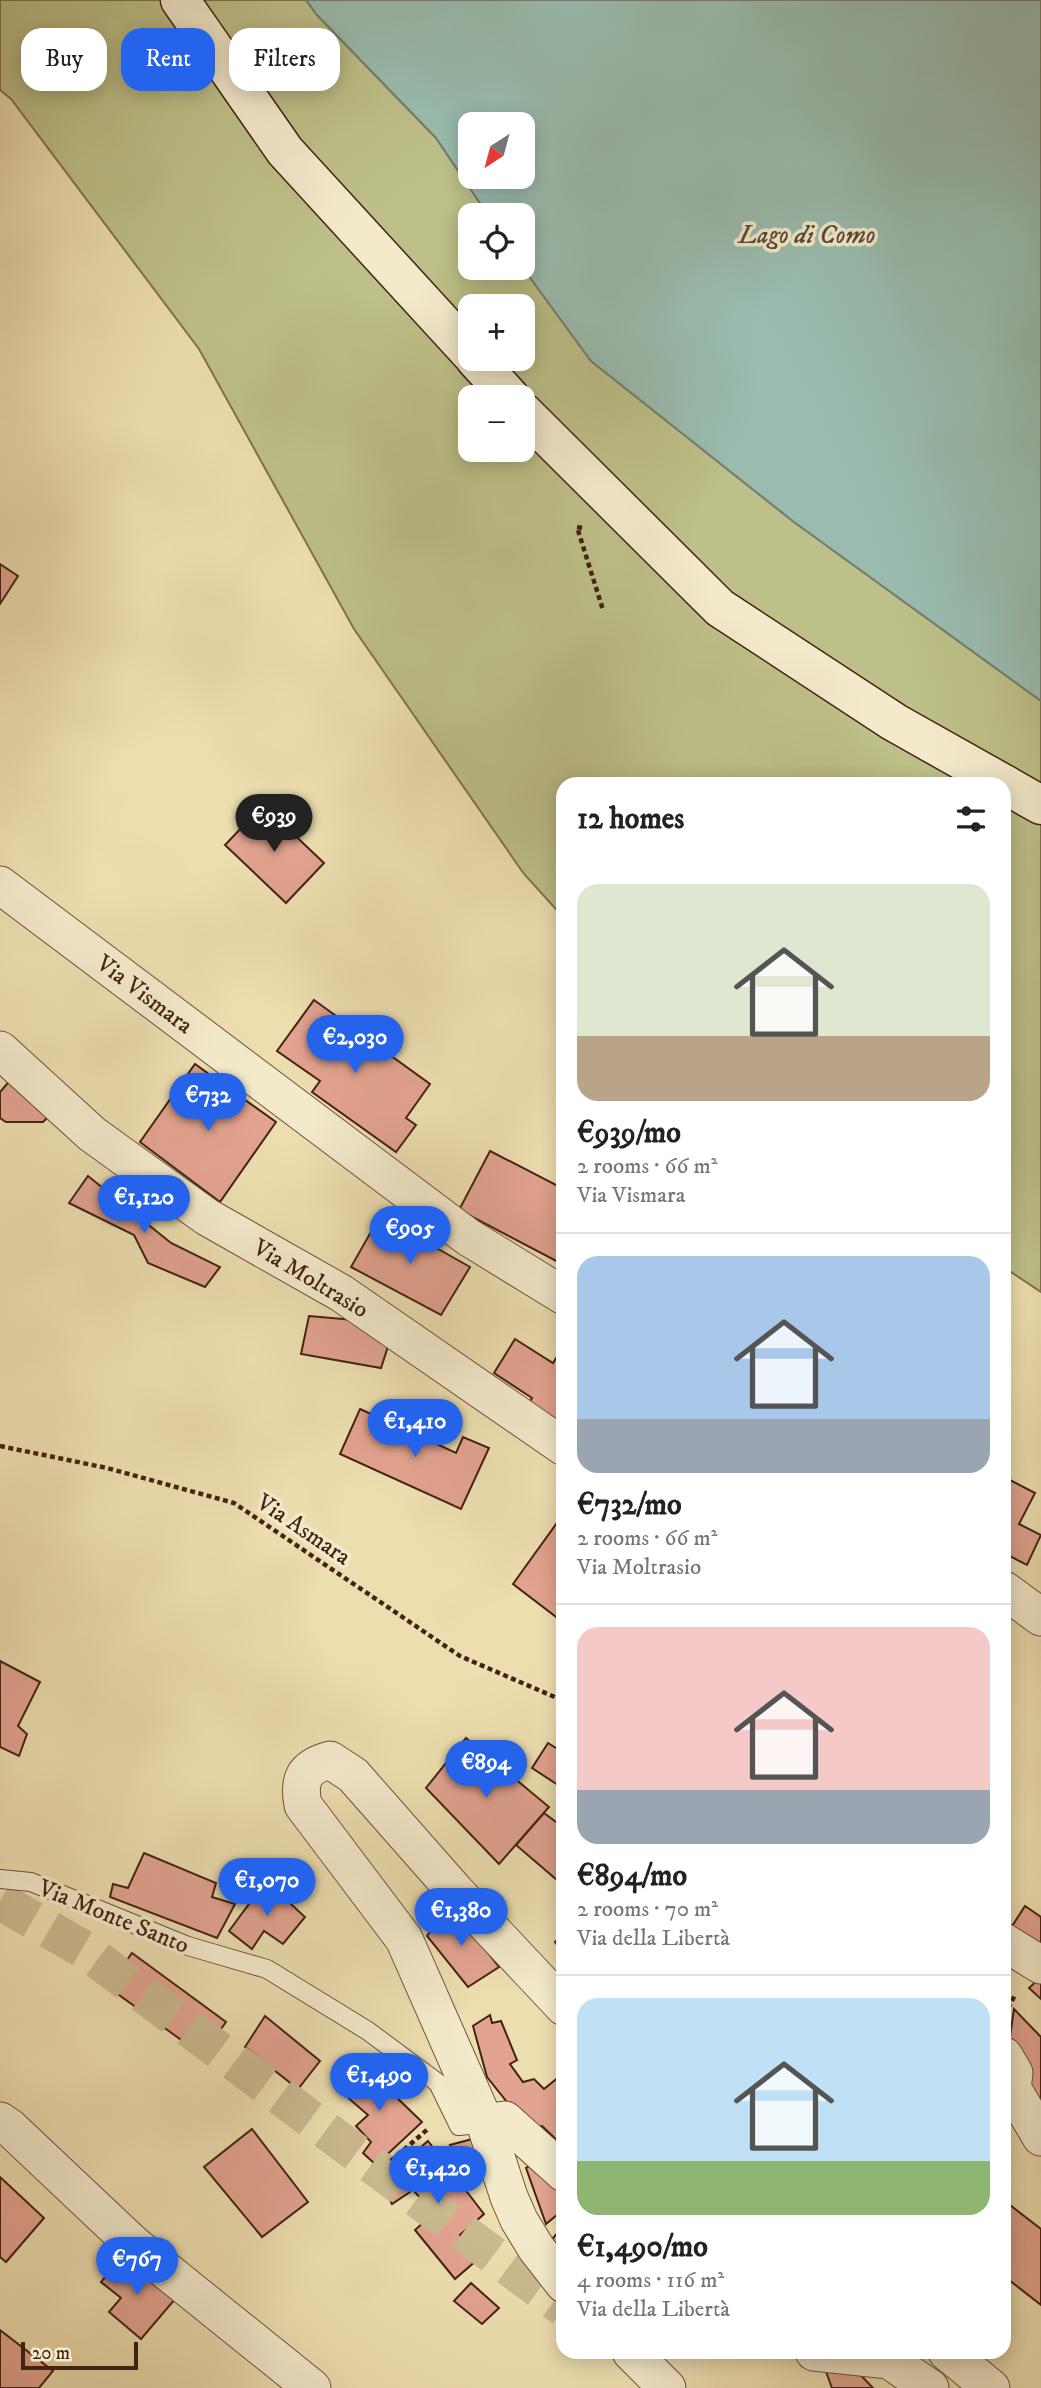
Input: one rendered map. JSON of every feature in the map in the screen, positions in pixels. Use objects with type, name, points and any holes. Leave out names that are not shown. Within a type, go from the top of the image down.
[{"type":"street","points":[[180,0],[186,13],[285,151],[458,340]]},
{"type":"street","points":[[486,371],[499,385]]},
{"type":"street","points":[[535,424],[720,608],[894,722],[992,777]]},
{"type":"street","points":[[1011,788],[1041,805]]},
{"type":"street","name":"Via Vismara","points":[[0,885],[468,1237],[556,1291]]},
{"type":"street","name":"Via Moltrasio","points":[[0,1050],[92,1135],[207,1217],[341,1293],[556,1441]]},
{"type":"street","points":[[1011,1595],[1041,1617]]},
{"type":"street","points":[[556,1998],[456,1892],[353,1775],[330,1760],[315,1764],[300,1787],[303,1805],[404,1939],[472,2124],[519,2220],[556,2274]]},
{"type":"street","points":[[1011,2068],[1014,2073],[1012,2088],[1041,2137]]},
{"type":"street","points":[[472,2124],[505,2120],[556,2166]]},
{"type":"street","points":[[0,2121],[133,2244],[312,2388]]},
{"type":"street","points":[[638,2359],[667,2388]]},
{"type":"street","points":[[880,2359],[889,2360],[930,2388]]},
{"type":"street","points":[[956,2359],[991,2388]]},
{"type":"lane","name":"Via Monte Santo","points":[[0,1879],[31,1882],[188,1946],[267,1969],[368,2031],[438,2083],[472,2124]]},
{"type":"path","points":[[590,529],[577,527],[603,610]]},
{"type":"path","name":"Via Asmara","points":[[0,1446],[166,1482],[234,1503],[460,1656],[556,1698]]},
{"type":"path","points":[[391,2161],[427,2128],[442,2126],[449,2139],[472,2124]]},
{"type":"green space","points":[[0,0],[306,0],[330,28],[229,28],[229,91],[340,91],[340,39],[436,138],[458,171],[458,189],[470,189],[480,203],[458,203],[458,280],[532,280],[591,361],[794,522],[1041,701],[1041,1292],[1011,1272],[1011,777],[556,777],[556,909],[524,874],[354,629],[199,349],[11,99],[0,90]]},
{"type":"water","name":"Lago di Como","points":[[306,0],[1041,0],[1041,701],[794,522],[591,361],[532,280],[535,280],[535,203],[480,203],[470,189],[536,189],[536,112],[458,112],[458,171],[436,138],[340,39],[340,28],[330,28]]},
{"type":"building","points":[[0,564],[18,576],[0,604]]},
{"type":"building","points":[[263,805],[324,863],[286,903],[225,845]]},
{"type":"building","points":[[314,1000],[430,1084],[406,1118],[416,1125],[396,1152],[312,1092],[320,1081],[277,1051]]},
{"type":"building","points":[[195,1064],[276,1122],[220,1202],[140,1142]]},
{"type":"building","points":[[13,1077],[55,1110],[43,1122],[6,1122],[0,1118],[0,1092]]},
{"type":"building","points":[[490,1151],[556,1185],[556,1261],[459,1210]]},
{"type":"building","points":[[88,1176],[171,1243],[220,1267],[205,1287],[148,1263],[134,1235],[69,1203]]},
{"type":"building","points":[[380,1216],[470,1267],[441,1315],[351,1267]]},
{"type":"building","points":[[309,1316],[354,1320],[392,1334],[381,1368],[301,1354]]},
{"type":"building","points":[[515,1339],[553,1363],[556,1358],[556,1420],[529,1403],[532,1398],[494,1373]]},
{"type":"building","points":[[360,1409],[456,1453],[463,1437],[489,1448],[461,1509],[340,1454]]},
{"type":"building","points":[[1011,1481],[1035,1493],[1019,1524],[1041,1535],[1027,1565],[1011,1557]]},
{"type":"building","points":[[556,1524],[556,1617],[513,1584]]},
{"type":"building","points":[[0,1661],[40,1682],[18,1726],[27,1734],[19,1756],[0,1747]]},
{"type":"building","points":[[466,1738],[549,1807],[499,1864],[426,1788]]},
{"type":"building","points":[[548,1743],[556,1748],[556,1784],[532,1768]]},
{"type":"building","points":[[544,1813],[556,1822],[556,1879],[516,1845]]},
{"type":"building","points":[[144,1853],[216,1883],[212,1897],[235,1904],[217,1938],[110,1897],[113,1884],[128,1888]]},
{"type":"building","points":[[266,1881],[305,1917],[283,1944],[264,1931],[252,1949],[229,1931]]},
{"type":"building","points":[[450,1904],[499,1967],[468,1987],[427,1936]]},
{"type":"building","points":[[1025,1906],[1041,1917],[1041,1955],[1011,1936],[1011,1928]]},
{"type":"building","points":[[132,1953],[226,2022],[202,2055],[108,1987]]},
{"type":"building","points":[[1041,1977],[1041,1999],[1029,1988]]},
{"type":"building","points":[[1014,2009],[1041,2037],[1041,2100],[1026,2086],[1011,2056]]},
{"type":"building","points":[[490,2015],[492,2023],[501,2021],[517,2060],[510,2064],[523,2082],[534,2079],[544,2089],[556,2079],[556,2139],[542,2126],[531,2132],[487,2077],[473,2026]]},
{"type":"building","points":[[265,2016],[320,2061],[298,2089],[245,2047]]},
{"type":"building","points":[[356,2058],[422,2122],[376,2165],[363,2153],[371,2142],[356,2126],[368,2115],[347,2097],[357,2085],[343,2075]]},
{"type":"building","points":[[252,2129],[308,2202],[262,2237],[204,2167]]},
{"type":"building","points":[[476,2138],[482,2160],[460,2166],[450,2145]]},
{"type":"building","points":[[428,2141],[484,2214],[460,2235],[478,2259],[455,2279],[415,2230],[434,2213],[413,2190],[392,2204],[380,2182]]},
{"type":"building","points":[[533,2164],[556,2186],[556,2216],[546,2224],[526,2168]]},
{"type":"building","points":[[0,2177],[44,2218],[6,2262],[0,2257]]},
{"type":"building","points":[[1011,2206],[1041,2229],[1041,2305],[1011,2281]]},
{"type":"building","points":[[123,2255],[176,2298],[141,2339],[109,2312],[121,2298],[101,2282]]},
{"type":"building","points":[[471,2283],[499,2308],[482,2324],[454,2301]]},
{"type":"building","points":[[0,2330],[53,2371],[39,2388],[0,2388]]},
{"type":"building","points":[[853,2367],[873,2388],[832,2388],[825,2369]]},
{"type":"tunnel","points":[[0,1901],[83,1949],[556,2302]]}]
